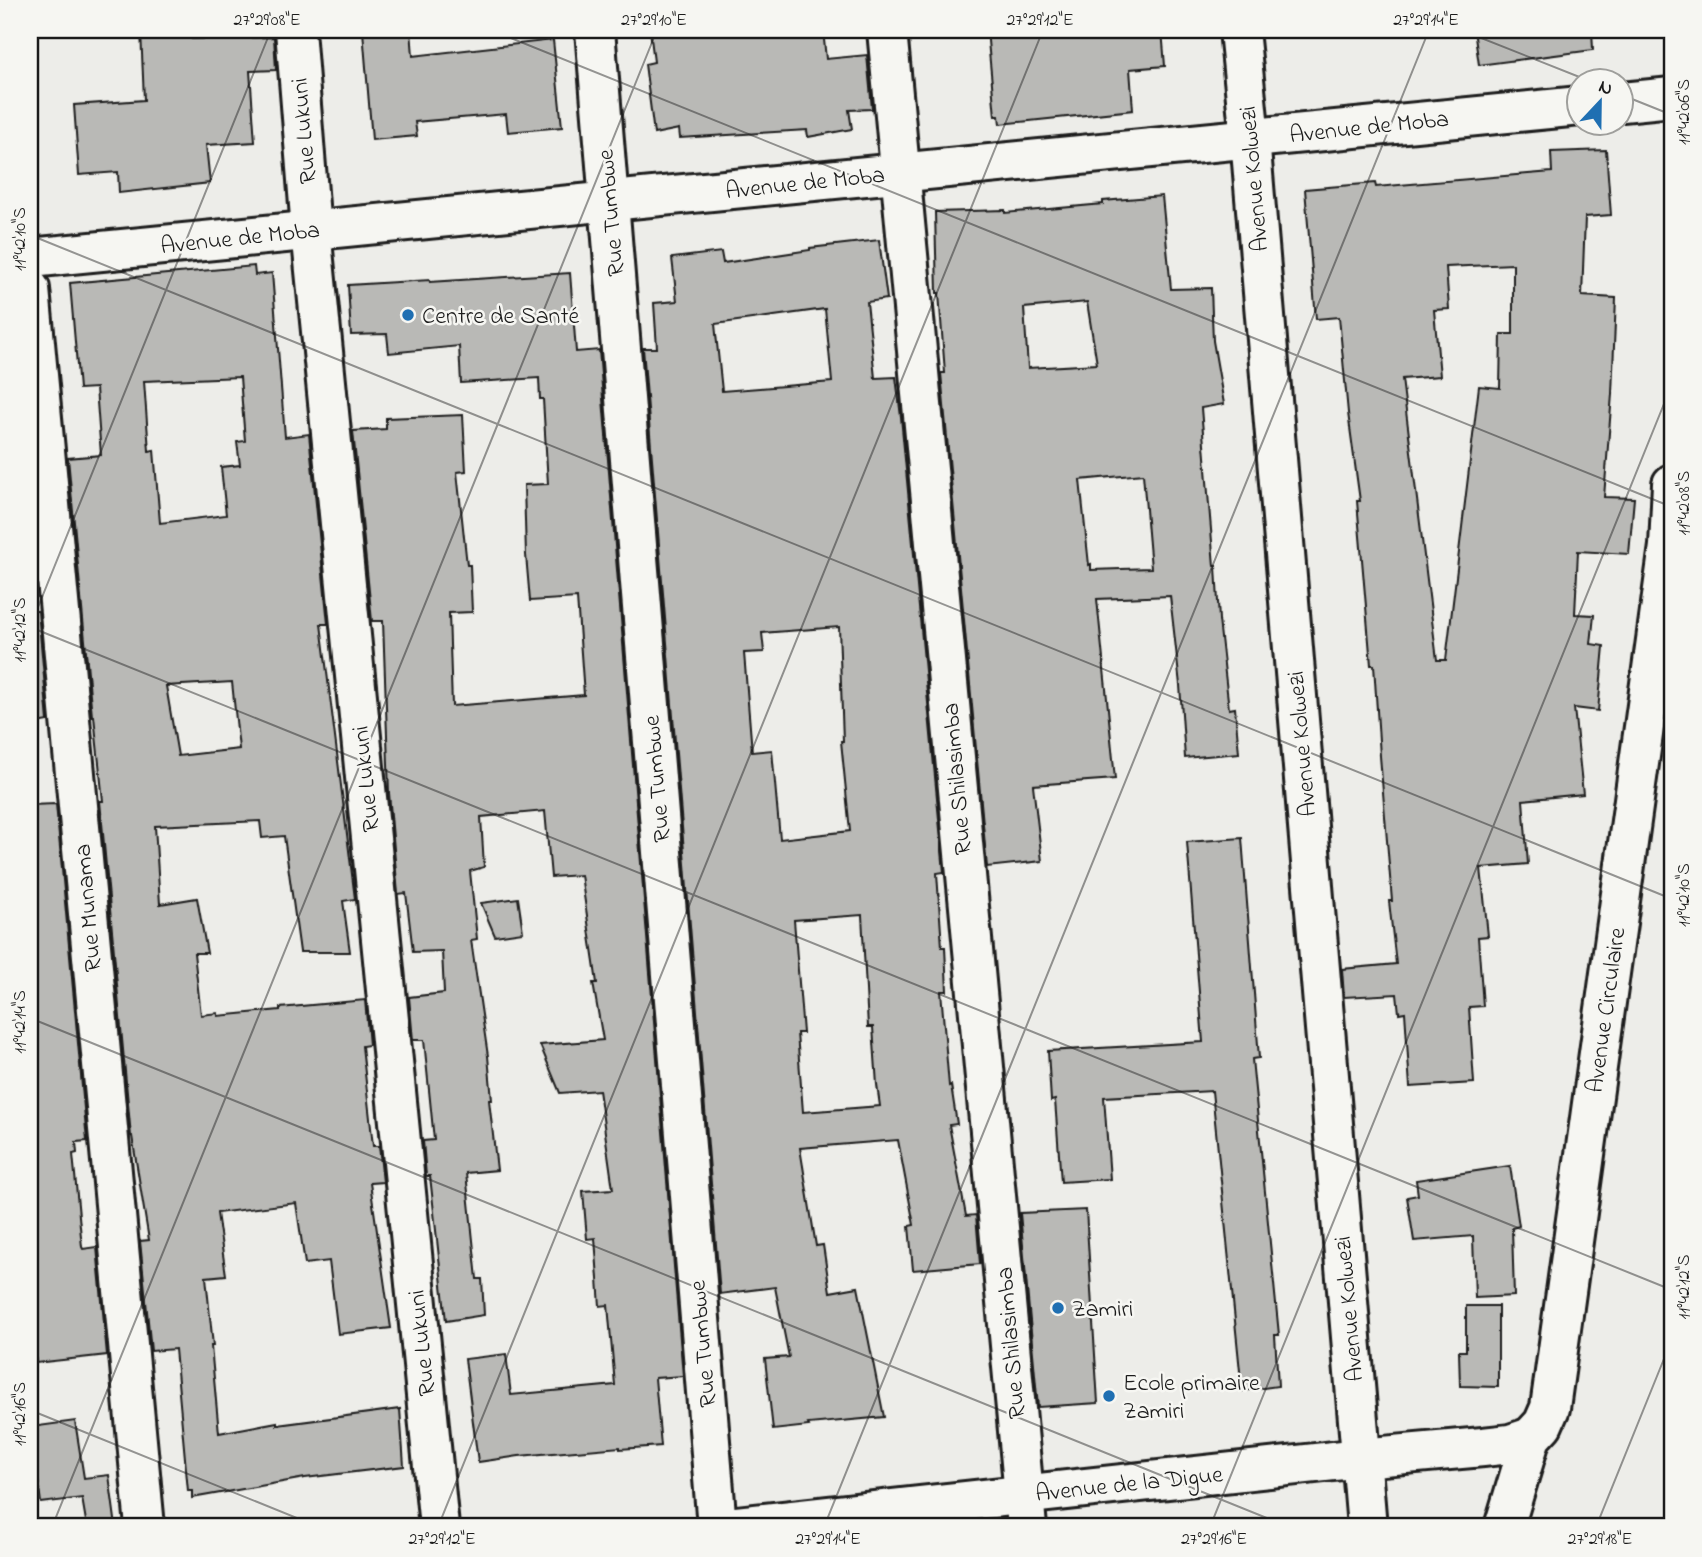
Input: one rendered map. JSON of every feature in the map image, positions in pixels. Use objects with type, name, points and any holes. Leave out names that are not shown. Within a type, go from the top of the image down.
[{"type":"street","name":"Rue Lukuni","points":[[295,30],[311,230],[439,1527]]},
{"type":"street","name":"Rue Tumbwe","points":[[595,30],[717,1527]]},
{"type":"street","name":"Rue Shilasimba","points":[[887,30],[1026,1511]]},
{"type":"street","name":"Avenue Kolwezi","points":[[1239,30],[1367,1527]]},
{"type":"street","points":[[1636,101],[1672,97]]},
{"type":"street","name":"Avenue de Moba","points":[[30,258],[1566,107]]},
{"type":"street","name":"Rue Munama","points":[[30,289],[145,1527]]},
{"type":"street","name":"Avenue Circulaire","points":[[1504,1527],[1531,1437],[1543,1424],[1550,1408],[1669,546],[1672,484]]},
{"type":"street","name":"Avenue de la Digue","points":[[727,1527],[1026,1511],[1361,1458],[1510,1444],[1531,1437]]},
{"type":"building","points":[[141,30],[192,30],[192,39],[274,37],[276,70],[250,71],[255,142],[206,145],[210,183],[119,193],[118,172],[79,175],[74,105],[144,100]]},
{"type":"building","points":[[411,30],[413,56],[553,40],[562,127],[508,132],[506,114],[415,122],[417,136],[372,140],[363,31]]},
{"type":"building","points":[[650,30],[823,30],[826,59],[867,55],[872,109],[849,110],[852,129],[808,137],[807,130],[680,138],[679,129],[654,134],[645,64],[654,62]]},
{"type":"building","points":[[987,30],[1162,30],[1165,66],[1130,69],[1133,110],[1000,124],[999,116],[995,116]]},
{"type":"building","points":[[1474,30],[1592,30],[1593,50],[1479,65]]},
{"type":"building","points":[[1606,150],[1611,215],[1585,217],[1582,296],[1616,298],[1604,497],[1634,498],[1629,554],[1578,551],[1575,614],[1594,615],[1591,644],[1604,646],[1598,711],[1574,708],[1583,794],[1523,800],[1528,864],[1481,868],[1488,936],[1478,937],[1483,1006],[1469,1007],[1474,1083],[1410,1087],[1405,1012],[1399,1013],[1397,994],[1344,997],[1342,969],[1396,964],[1389,901],[1392,901],[1374,665],[1371,665],[1357,501],[1360,501],[1339,317],[1316,319],[1305,189],[1375,183],[1376,187],[1552,172],[1551,152]],"holes":[[[1513,264],[1513,334],[1501,334],[1500,388],[1479,386],[1446,660],[1437,660],[1402,379],[1440,376],[1434,310],[1449,309],[1446,267]]]},
{"type":"building","points":[[1162,196],[1171,289],[1211,288],[1213,341],[1224,404],[1201,408],[1219,620],[1229,709],[1235,708],[1239,753],[1185,758],[1170,596],[1097,599],[1115,779],[1033,785],[1042,861],[987,867],[941,373],[945,373],[937,293],[935,212],[1005,210],[1005,213],[1103,204],[1103,201]],"holes":[[[1087,302],[1097,364],[1028,368],[1024,308]],[[1143,474],[1151,568],[1091,570],[1080,480]]]},
{"type":"building","points":[[879,240],[887,299],[867,302],[875,378],[896,377],[901,417],[944,872],[937,873],[947,991],[941,991],[949,1086],[951,1085],[957,1124],[949,1125],[966,1216],[976,1215],[980,1264],[913,1270],[909,1226],[914,1225],[898,1140],[800,1148],[816,1246],[823,1245],[830,1292],[858,1287],[884,1417],[773,1430],[765,1359],[789,1357],[775,1287],[720,1294],[643,348],[657,348],[654,303],[677,301],[672,258],[721,252],[723,263],[810,248]],"holes":[[[825,309],[832,382],[722,391],[715,324]],[[839,627],[841,741],[850,831],[780,839],[772,750],[752,752],[744,653],[764,652],[762,633]],[[862,915],[868,1027],[873,1027],[880,1106],[803,1112],[797,1033],[803,1033],[794,920]]]},
{"type":"building","points":[[254,266],[255,275],[272,273],[285,437],[309,434],[328,624],[321,624],[355,899],[343,901],[350,952],[300,952],[284,836],[262,838],[260,821],[155,826],[160,904],[197,898],[207,953],[194,953],[201,1015],[218,1013],[218,1016],[365,1000],[369,1045],[362,1046],[373,1146],[379,1146],[383,1182],[370,1183],[391,1328],[338,1334],[329,1261],[305,1264],[296,1203],[217,1213],[226,1275],[206,1277],[219,1433],[277,1422],[277,1425],[400,1409],[404,1466],[305,1478],[192,1498],[192,1491],[188,1491],[175,1349],[151,1351],[140,1241],[149,1240],[131,1136],[100,801],[103,801],[92,716],[68,458],[101,455],[96,388],[79,389],[70,283]],"holes":[[[240,377],[245,441],[237,442],[240,465],[221,467],[226,515],[160,523],[154,450],[149,451],[144,381]],[[232,682],[239,749],[178,756],[166,686]]]},
{"type":"building","points":[[570,273],[576,352],[599,350],[683,1376],[655,1378],[661,1446],[620,1447],[478,1462],[465,1359],[506,1354],[511,1395],[615,1385],[608,1305],[600,1306],[595,1238],[587,1239],[583,1191],[613,1189],[599,1090],[560,1093],[540,1045],[603,1040],[593,983],[597,983],[581,875],[551,877],[545,811],[481,817],[484,867],[470,871],[477,939],[471,940],[488,1056],[492,1100],[489,1100],[497,1170],[466,1173],[477,1279],[482,1279],[484,1315],[446,1321],[430,1176],[426,1176],[423,1141],[434,1140],[424,1040],[413,1040],[409,997],[444,993],[442,951],[413,952],[406,893],[398,894],[389,793],[383,621],[372,621],[353,431],[386,429],[386,418],[463,415],[466,471],[457,472],[467,565],[470,565],[472,612],[449,613],[452,706],[584,695],[577,598],[530,601],[524,485],[548,484],[543,399],[540,399],[539,378],[461,383],[459,346],[389,353],[387,334],[351,335],[348,285]]},
{"type":"building","points":[[30,611],[38,611],[48,721],[30,724]]},
{"type":"building","points":[[56,804],[87,1141],[76,1142],[77,1153],[73,1154],[82,1247],[97,1247],[107,1355],[36,1363],[30,1303],[30,805]]},
{"type":"building","points":[[1242,838],[1259,1058],[1252,1059],[1279,1335],[1275,1335],[1278,1386],[1242,1391],[1212,1091],[1104,1097],[1110,1179],[1061,1182],[1055,1100],[1051,1101],[1048,1051],[1203,1042],[1187,842]]},
{"type":"building","points":[[518,898],[523,932],[495,936],[481,903]]},
{"type":"building","points":[[1510,1166],[1519,1226],[1512,1228],[1514,1296],[1475,1298],[1473,1236],[1414,1241],[1407,1197],[1418,1195],[1416,1180]]},
{"type":"building","name":"Zamiri","points":[[1086,1210],[1098,1403],[1038,1407],[1020,1213]]},
{"type":"building","points":[[1466,1306],[1498,1306],[1498,1387],[1460,1386],[1459,1351],[1466,1351]]},
{"type":"building","points":[[75,1421],[84,1478],[109,1475],[116,1527],[87,1527],[82,1498],[41,1503],[31,1427]]},
{"type":"place","name":"Centre de Santé","points":[[408,315]]},
{"type":"place","name":"Zamiri","points":[[1058,1308]]},
{"type":"place","name":"Ecole primaire Zamiri","points":[[1109,1396]]}]
